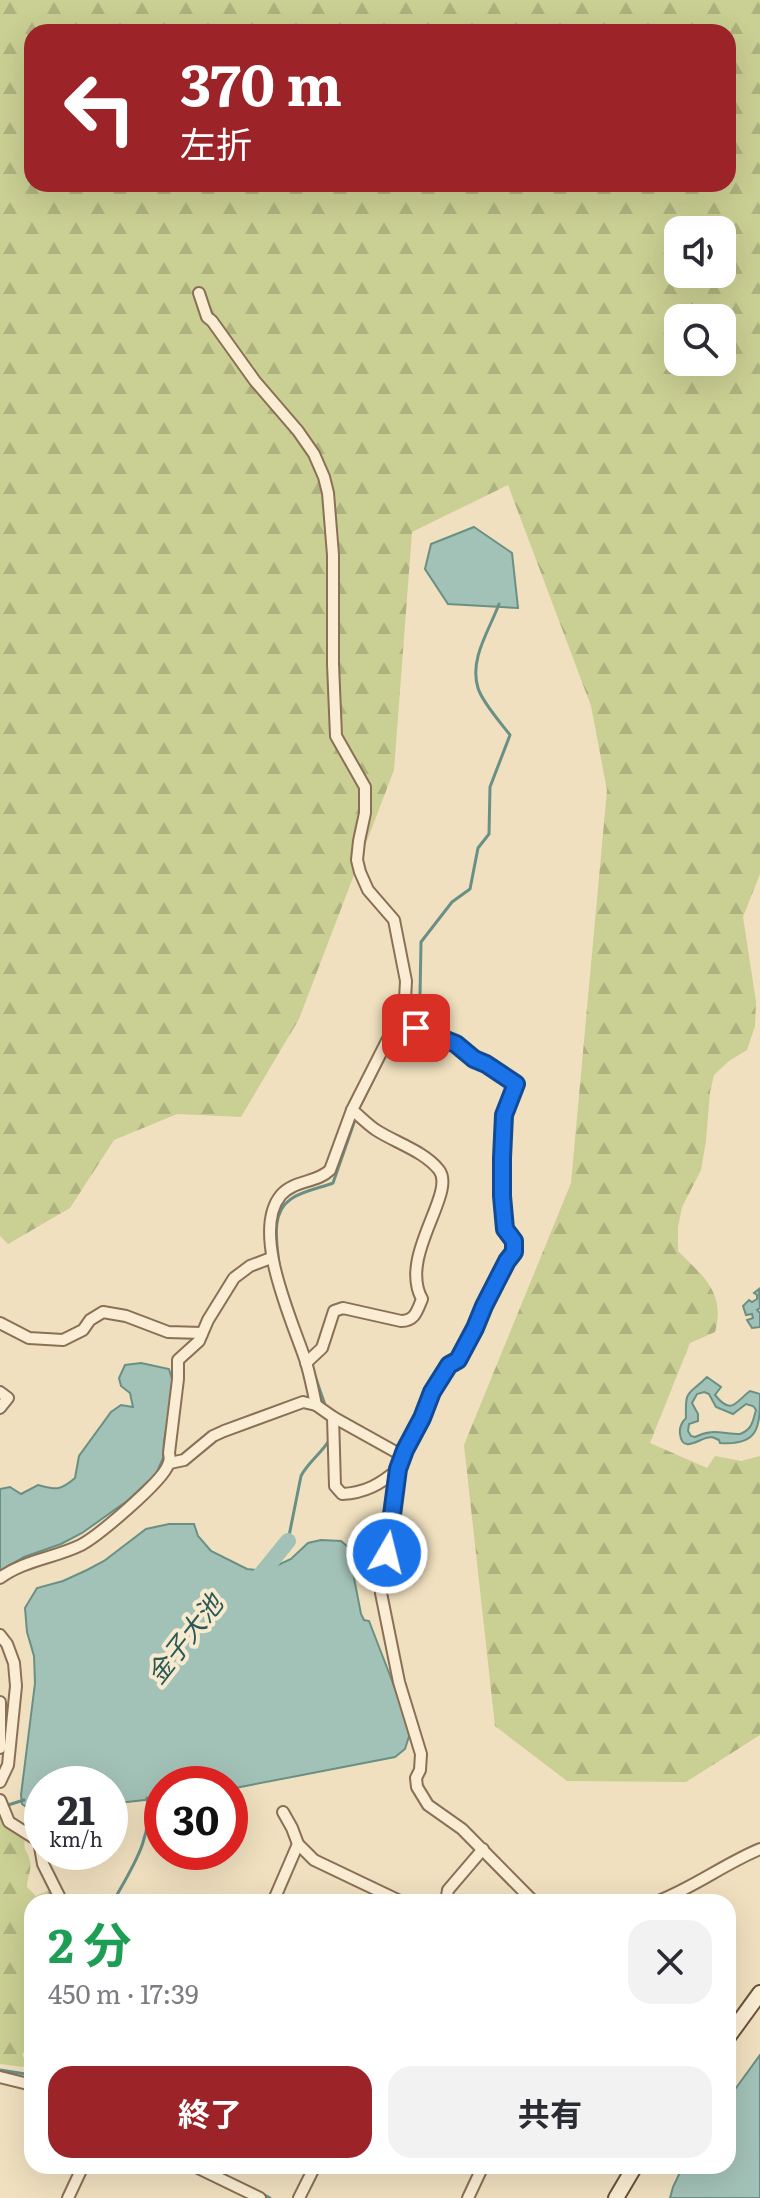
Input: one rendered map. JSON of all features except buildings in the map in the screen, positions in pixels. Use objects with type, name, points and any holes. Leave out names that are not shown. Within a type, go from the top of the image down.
[{"type":"main road","points":[[736,2026],[760,1993]]},
{"type":"main road","points":[[616,2198],[630,2174]]},
{"type":"street","points":[[199,293],[207,317],[255,381],[298,431],[314,454],[324,477],[333,555],[336,736],[365,787],[365,813],[357,860],[360,872],[368,890],[394,920],[406,981],[405,999],[398,1019],[352,1110],[330,1170],[324,1177],[281,1194],[272,1214],[271,1258],[310,1360],[316,1405]]},
{"type":"street","points":[[398,1019],[456,1044],[474,1059],[516,1084],[504,1115],[502,1158],[505,1229],[514,1241],[514,1252],[458,1360],[449,1365],[432,1392],[403,1456],[398,1469],[381,1593],[399,1682],[421,1754],[417,1787],[428,1805],[462,1829],[526,1894]]},
{"type":"street","points":[[310,1360],[322,1348],[334,1311],[343,1308],[401,1321],[410,1321],[415,1316],[422,1299],[415,1282],[420,1245],[438,1205],[444,1181],[441,1172],[430,1161],[375,1129],[352,1110]]},
{"type":"street","points":[[0,1578],[25,1564],[84,1543],[162,1476],[170,1463],[178,1360],[199,1341],[234,1278],[250,1266],[271,1258]]},
{"type":"street","points":[[0,1323],[29,1338],[63,1340],[83,1330],[90,1320],[103,1312],[126,1316],[168,1332],[202,1333]]},
{"type":"street","points":[[0,1392],[8,1398],[0,1408]]},
{"type":"street","points":[[170,1463],[184,1460],[213,1436],[303,1402],[316,1405],[403,1456]]},
{"type":"street","points":[[333,1417],[335,1486],[342,1494],[356,1493],[381,1484],[398,1469]]},
{"type":"street","points":[[0,1635],[14,1663],[16,1686],[8,1765],[0,1781]]},
{"type":"street","points":[[0,1702],[0,1748]]},
{"type":"street","points":[[0,1800],[9,1822],[39,1841],[43,1864],[58,1894]]},
{"type":"street","points":[[283,1812],[298,1844],[321,1865],[386,1894]]},
{"type":"street","points":[[276,1894],[298,1844]]},
{"type":"street","points":[[447,1894],[483,1849]]},
{"type":"street","points":[[676,1894],[760,1849]]},
{"type":"street","points":[[0,2077],[24,2083]]},
{"type":"street","points":[[68,2198],[79,2174]]},
{"type":"street","points":[[210,2174],[260,2198]]},
{"type":"street","points":[[299,2198],[311,2174]]},
{"type":"street","points":[[468,2198],[479,2174]]},
{"type":"street","points":[[231,2198],[235,2186]]},
{"type":"green space","points":[[0,0],[760,0],[760,874],[743,917],[756,1002],[755,1026],[747,1050],[714,1075],[701,1170],[682,1207],[678,1227],[678,1251],[704,1277],[715,1296],[718,1318],[715,1332],[690,1343],[650,1443],[707,1468],[715,1456],[741,1461],[760,1456],[760,1735],[686,1782],[567,1781],[495,1726],[464,1445],[571,1183],[607,790],[591,706],[508,485],[412,532],[394,770],[299,1019],[241,1117],[177,1114],[114,1140],[70,1208],[8,1244],[0,1236]]},
{"type":"green space","points":[[0,1806],[24,1835],[24,1870],[29,1870],[27,1887],[34,1894],[24,1894],[23,2067],[0,2064]]},
{"type":"water","points":[[474,527],[512,553],[518,608],[448,604],[425,569],[431,544]]},
{"type":"water","points":[[759,1289],[760,1308],[757,1310],[760,1313],[760,1327],[752,1328],[747,1320],[753,1318],[752,1314],[746,1315],[743,1306],[749,1300],[757,1299],[754,1293]]},
{"type":"water","points":[[141,1363],[169,1369],[174,1386],[163,1458],[156,1474],[127,1501],[82,1533],[24,1557],[0,1571],[0,1489],[10,1487],[21,1494],[38,1485],[61,1487],[75,1478],[79,1456],[111,1412],[121,1405],[133,1407],[130,1393],[121,1386],[119,1378],[125,1365]]},
{"type":"water","points":[[707,1377],[721,1387],[715,1395],[726,1405],[737,1403],[750,1391],[760,1394],[758,1425],[750,1438],[733,1443],[720,1443],[710,1437],[691,1444],[681,1440],[687,1397]],"holes":[[[697,1394],[709,1394],[716,1407],[733,1414],[746,1404],[753,1406],[756,1410],[750,1427],[740,1434],[712,1432],[691,1436],[689,1424],[698,1421],[692,1403]]]},
{"type":"water","points":[[169,1524],[194,1524],[198,1536],[211,1551],[247,1569],[257,1570],[291,1559],[308,1543],[341,1541],[348,1547],[361,1614],[364,1620],[369,1621],[411,1730],[405,1749],[395,1757],[248,1786],[248,1766],[144,1766],[144,1800],[128,1802],[128,1766],[25,1766],[35,1683],[34,1656],[27,1632],[25,1608],[37,1588],[63,1581],[104,1561],[146,1529]]},
{"type":"water","points":[[24,1771],[24,1805],[21,1795]]},
{"type":"water","points":[[760,2055],[760,2198],[670,2198],[679,2174],[736,2174],[736,2088]]},
{"type":"waterway","points":[[407,1018],[420,996],[421,942],[452,902],[470,889],[478,848],[489,834],[490,787],[510,735],[480,694],[476,666],[481,645],[499,604]]},
{"type":"waterway","points":[[358,1110],[403,1025]]},
{"type":"waterway","points":[[279,1264],[276,1229],[280,1212],[295,1196],[333,1183],[356,1117]]},
{"type":"waterway","points":[[285,1287],[299,1329]]},
{"type":"waterway","points":[[313,1370],[326,1408]]},
{"type":"waterway","points":[[288,1541],[301,1476],[330,1439]]},
{"type":"waterway","name":"金子大池","points":[[254,1583],[288,1541]]},
{"type":"waterway","points":[[5,1806],[24,1800]]},
{"type":"waterway","points":[[118,1894],[144,1839]]},
{"type":"waterway","points":[[0,2070],[24,2074]]},
{"type":"waterway","points":[[261,2193],[270,2198]]},
{"type":"route","points":[[387,1553],[398,1469],[405,1450],[432,1392],[449,1365],[458,1360],[514,1252],[514,1241],[505,1229],[502,1158],[504,1115],[516,1084],[474,1059],[456,1044],[416,1028]]}]
